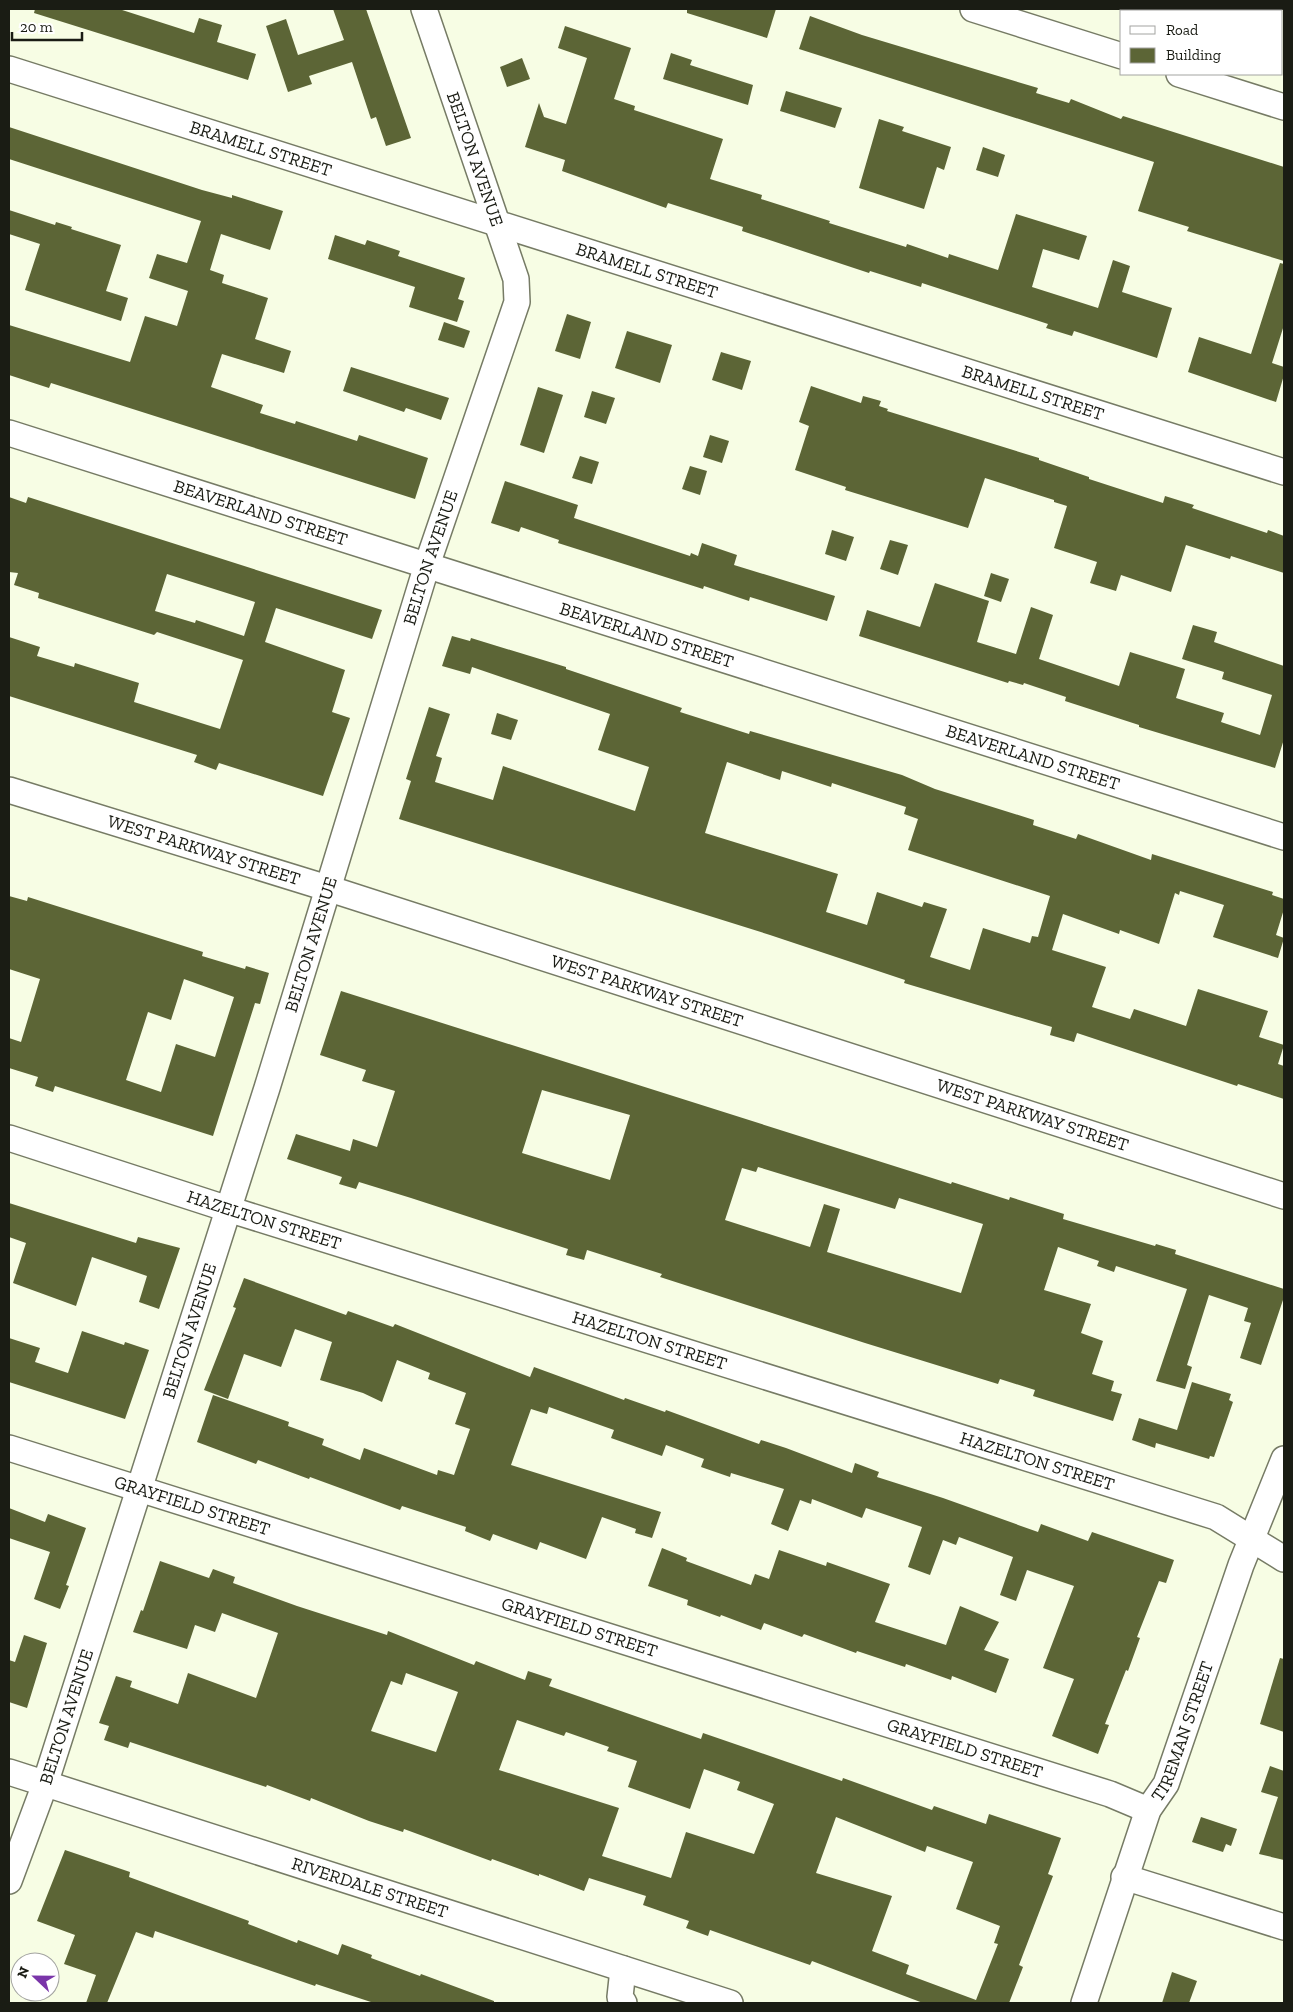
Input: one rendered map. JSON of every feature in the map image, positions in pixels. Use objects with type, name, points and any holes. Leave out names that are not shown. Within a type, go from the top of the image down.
[{"type":"street","name":"BELTON AVENUE","points":[[9,1881],[45,1784],[228,1208],[427,565],[518,302],[516,279],[424,9]]},
{"type":"street","points":[[973,9],[1120,55]]},
{"type":"street","name":"BRAMELL STREET","points":[[9,69],[1284,472]]},
{"type":"street","points":[[1182,75],[1284,107]]},
{"type":"street","name":"BEAVERLAND STREET","points":[[9,433],[1284,837]]},
{"type":"street","name":"WEST PARKWAY STREET","points":[[9,790],[327,888],[1284,1196]]},
{"type":"street","name":"HAZELTON STREET","points":[[9,1138],[1216,1517],[1284,1559]]},
{"type":"street","name":"GRAYFIELD STREET","points":[[9,1448],[1100,1792],[1148,1810]]},
{"type":"street","name":"TIREMAN STREET","points":[[1084,2003],[1124,1877],[1148,1810],[1166,1784],[1251,1539],[1284,1459]]},
{"type":"street","name":"RIVERDALE STREET","points":[[9,1772],[730,2003]]},
{"type":"street","points":[[1124,1877],[1284,1928]]},
{"type":"street","points":[[623,1969],[620,1997],[624,2003]]},
{"type":"building","points":[[35,9],[119,9],[194,33],[199,18],[222,25],[217,42],[256,54],[248,80],[34,13]]},
{"type":"building","points":[[333,9],[366,9],[411,138],[386,146],[376,117],[371,119],[352,62],[309,76],[312,84],[288,92],[266,26],[286,19],[298,55],[344,40]]},
{"type":"building","points":[[687,9],[776,9],[767,38],[687,13]]},
{"type":"building","points":[[810,16],[862,35],[1038,88],[1036,93],[1069,103],[1071,99],[1121,119],[1123,116],[1284,167],[1284,261],[1187,231],[1189,227],[1138,211],[1154,162],[799,49]]},
{"type":"building","points":[[565,26],[631,48],[614,99],[635,106],[634,110],[723,139],[710,179],[762,195],[761,199],[830,221],[829,223],[906,247],[907,244],[948,258],[949,254],[998,270],[1016,214],[1087,236],[1079,260],[1043,249],[1032,287],[1098,308],[1113,260],[1130,266],[1122,292],[1172,308],[1157,358],[1074,331],[1072,336],[1046,328],[1048,324],[922,283],[921,287],[870,271],[869,273],[742,231],[743,227],[668,203],[666,208],[562,171],[565,160],[525,147],[539,103],[544,117],[566,124],[587,58],[558,48]]},
{"type":"building","points":[[671,53],[692,60],[690,65],[753,85],[748,105],[663,79]]},
{"type":"building","points":[[522,58],[530,79],[507,87],[500,67]]},
{"type":"building","points":[[786,91],[842,108],[835,128],[780,111]]},
{"type":"building","points":[[879,119],[904,127],[902,131],[951,147],[944,170],[937,167],[924,209],[859,188]]},
{"type":"building","points":[[9,127],[202,190],[232,198],[232,195],[283,211],[270,250],[221,234],[210,270],[224,275],[222,283],[268,298],[255,339],[291,351],[284,373],[222,354],[211,387],[263,405],[260,413],[295,424],[296,421],[357,441],[359,435],[428,458],[415,499],[51,383],[49,388],[9,375],[9,325],[130,362],[145,316],[177,326],[188,291],[149,278],[157,254],[187,263],[201,221],[9,159]]},
{"type":"building","points":[[983,147],[1005,155],[998,177],[976,170]]},
{"type":"building","points":[[9,210],[55,225],[56,222],[72,227],[71,229],[121,245],[106,291],[128,298],[121,321],[25,290],[40,244],[9,234]]},
{"type":"building","points":[[335,235],[365,245],[367,240],[400,251],[398,256],[465,278],[458,299],[464,301],[457,322],[409,307],[415,287],[328,259]]},
{"type":"building","points":[[1280,263],[1284,264],[1284,325],[1272,363],[1284,367],[1284,375],[1276,402],[1188,372],[1199,337],[1251,354]]},
{"type":"building","points":[[567,314],[591,322],[580,359],[555,351]]},
{"type":"building","points":[[444,322],[470,331],[464,348],[438,340]]},
{"type":"building","points":[[627,331],[672,345],[660,383],[615,368]]},
{"type":"building","points":[[721,352],[751,361],[742,390],[712,380]]},
{"type":"building","points":[[351,367],[449,398],[441,420],[406,408],[404,412],[343,391]]},
{"type":"building","points":[[811,386],[861,403],[863,396],[881,401],[879,406],[888,409],[887,411],[1039,458],[1039,460],[1089,477],[1089,479],[1163,503],[1165,496],[1194,505],[1192,508],[1267,533],[1268,530],[1284,536],[1284,573],[1231,556],[1230,559],[1186,545],[1171,592],[1121,575],[1116,591],[1090,583],[1097,562],[1054,548],[1067,506],[1054,502],[1054,500],[985,478],[968,528],[845,490],[846,487],[795,470],[809,426],[799,422]]},
{"type":"building","points":[[538,387],[563,395],[544,453],[520,445]]},
{"type":"building","points":[[592,391],[615,398],[606,424],[584,417]]},
{"type":"building","points":[[710,435],[729,441],[722,463],[703,457]]},
{"type":"building","points":[[580,456],[599,462],[592,484],[572,478]]},
{"type":"building","points":[[690,466],[707,471],[700,495],[682,489]]},
{"type":"building","points":[[505,481],[578,505],[574,518],[690,556],[691,553],[698,556],[702,543],[737,555],[734,565],[835,596],[827,621],[750,597],[749,601],[704,586],[703,589],[558,543],[559,540],[521,527],[519,532],[491,523]]},
{"type":"building","points":[[9,497],[26,503],[28,497],[382,610],[372,639],[276,608],[265,642],[345,670],[332,712],[350,718],[323,796],[219,763],[216,770],[194,762],[197,755],[9,696],[9,637],[40,647],[37,656],[74,667],[75,663],[139,683],[134,702],[220,729],[243,660],[157,632],[154,635],[38,598],[39,593],[14,585],[18,573],[9,572]],"holes":[[[167,574],[255,602],[244,636],[196,620],[195,623],[155,611]]]},
{"type":"building","points":[[832,530],[854,537],[846,561],[825,554]]},
{"type":"building","points":[[890,540],[908,545],[898,575],[880,569]]},
{"type":"building","points":[[991,573],[1009,579],[1001,602],[984,596]]},
{"type":"building","points":[[935,583],[989,601],[977,642],[1016,654],[1031,607],[1053,615],[1039,659],[1119,686],[1130,652],[1185,669],[1176,698],[1224,713],[1221,722],[1260,735],[1272,695],[1222,679],[1224,672],[1182,659],[1193,625],[1217,632],[1214,642],[1284,666],[1284,739],[1275,768],[1139,727],[1139,725],[1065,701],[1066,697],[1024,683],[1023,685],[1009,681],[1008,683],[859,636],[867,610],[920,627]]},
{"type":"building","points":[[452,636],[470,641],[471,638],[566,667],[566,669],[682,708],[680,712],[749,734],[750,731],[902,775],[935,789],[1034,820],[1033,825],[1076,839],[1078,834],[1151,860],[1152,854],[1273,892],[1272,895],[1284,899],[1284,909],[1276,935],[1284,938],[1278,958],[1213,937],[1224,905],[1180,891],[1179,895],[1175,893],[1159,944],[1120,930],[1119,934],[1063,914],[1052,950],[1106,967],[1092,1007],[1130,1019],[1134,1009],[1186,1026],[1198,989],[1268,1011],[1259,1037],[1284,1045],[1278,1064],[1284,1066],[1284,1099],[1238,1084],[1237,1086],[1077,1033],[1074,1042],[1050,1035],[1052,1027],[904,983],[905,980],[770,935],[399,819],[411,781],[406,779],[429,707],[450,714],[436,756],[442,758],[435,782],[493,800],[503,766],[635,811],[649,767],[598,750],[610,714],[472,667],[470,674],[442,666]],"holes":[[[727,762],[780,780],[782,771],[831,787],[832,783],[906,807],[904,814],[918,819],[908,850],[1050,896],[1038,937],[1032,936],[1030,943],[983,928],[970,970],[930,957],[947,909],[924,902],[922,907],[877,892],[867,925],[826,912],[838,874],[705,833]]]},
{"type":"building","points":[[497,713],[518,720],[511,740],[491,734]]},
{"type":"building","points":[[9,896],[27,901],[28,897],[203,952],[202,956],[245,969],[246,966],[269,973],[260,1004],[255,1003],[213,1136],[55,1086],[53,1092],[35,1086],[38,1077],[9,1068],[9,1038],[21,1042],[40,979],[9,969]],"holes":[[[184,979],[234,997],[215,1057],[176,1044],[161,1092],[126,1080],[148,1012],[171,1020]]]},
{"type":"building","points":[[341,991],[951,1184],[952,1182],[1009,1200],[1010,1197],[1064,1214],[1063,1219],[1155,1246],[1156,1244],[1176,1250],[1175,1254],[1284,1289],[1284,1297],[1261,1365],[1240,1358],[1251,1323],[1244,1321],[1248,1308],[1209,1295],[1187,1365],[1192,1367],[1185,1389],[1156,1381],[1187,1289],[1116,1266],[1114,1272],[1097,1266],[1099,1261],[1058,1247],[1044,1290],[1091,1304],[1081,1333],[1103,1341],[1092,1374],[1114,1381],[1111,1391],[1122,1394],[1113,1421],[1033,1396],[1035,1390],[1000,1379],[998,1384],[865,1343],[660,1277],[662,1274],[587,1250],[584,1260],[566,1255],[568,1249],[411,1198],[359,1182],[356,1189],[339,1184],[342,1177],[287,1159],[296,1134],[350,1151],[353,1139],[377,1147],[395,1091],[362,1081],[366,1070],[320,1055]],"holes":[[[542,1090],[630,1115],[610,1180],[522,1153]],[[758,1167],[895,1209],[899,1198],[983,1224],[961,1293],[827,1252],[840,1209],[824,1204],[810,1247],[725,1220],[742,1168],[756,1172]]]},
{"type":"building","points":[[9,1203],[136,1243],[138,1237],[180,1248],[159,1309],[139,1302],[147,1276],[92,1257],[76,1306],[13,1283],[26,1243],[9,1237]]},
{"type":"building","points":[[244,1278],[346,1315],[348,1311],[393,1327],[395,1324],[530,1377],[534,1367],[624,1400],[625,1398],[665,1412],[666,1410],[759,1444],[761,1440],[786,1448],[852,1473],[855,1463],[879,1472],[877,1477],[1038,1532],[1041,1524],[1088,1541],[1092,1532],[1174,1560],[1166,1583],[1159,1581],[1137,1637],[1140,1638],[1105,1724],[1109,1725],[1098,1754],[1052,1736],[1074,1679],[1043,1668],[1074,1586],[1027,1570],[1016,1601],[1000,1595],[1013,1557],[959,1537],[956,1545],[943,1540],[930,1575],[908,1567],[922,1527],[866,1508],[862,1518],[812,1499],[811,1504],[800,1500],[788,1531],[771,1524],[784,1489],[731,1473],[730,1477],[701,1467],[704,1459],[666,1445],[662,1456],[611,1438],[614,1430],[549,1407],[547,1414],[531,1409],[511,1465],[661,1512],[652,1538],[635,1533],[636,1529],[602,1517],[586,1559],[540,1542],[537,1550],[493,1534],[490,1541],[465,1531],[466,1527],[402,1506],[400,1510],[310,1477],[309,1479],[258,1460],[256,1464],[197,1442],[213,1395],[289,1422],[288,1426],[324,1439],[322,1445],[360,1460],[364,1448],[437,1475],[438,1470],[454,1475],[470,1429],[455,1424],[466,1393],[428,1379],[430,1373],[397,1360],[382,1402],[363,1393],[320,1380],[332,1342],[295,1329],[281,1367],[244,1354],[228,1399],[204,1390],[236,1308],[233,1307]]},
{"type":"building","points":[[82,1331],[124,1345],[125,1342],[149,1350],[125,1419],[9,1382],[9,1338],[40,1348],[35,1362],[68,1373]]},
{"type":"building","points":[[1192,1382],[1231,1394],[1229,1400],[1233,1402],[1214,1457],[1210,1456],[1209,1459],[1156,1443],[1155,1448],[1132,1440],[1139,1418],[1177,1430]]},
{"type":"building","points":[[9,1508],[45,1522],[48,1514],[86,1528],[66,1585],[69,1586],[60,1609],[34,1599],[50,1552],[9,1538]]},
{"type":"building","points":[[662,1548],[687,1558],[686,1561],[751,1585],[755,1574],[769,1579],[779,1550],[826,1566],[827,1562],[890,1584],[875,1622],[946,1645],[960,1606],[999,1622],[984,1650],[1009,1659],[996,1693],[952,1676],[951,1680],[906,1664],[905,1667],[857,1651],[856,1653],[804,1634],[802,1637],[764,1623],[761,1630],[721,1615],[720,1617],[687,1605],[688,1600],[648,1586]]},
{"type":"building","points":[[160,1561],[209,1578],[213,1569],[235,1577],[233,1583],[387,1635],[388,1631],[474,1665],[476,1661],[525,1680],[528,1671],[552,1679],[549,1686],[701,1739],[703,1733],[842,1781],[843,1778],[932,1810],[934,1806],[986,1824],[989,1814],[1061,1838],[1048,1874],[1053,1876],[1019,1965],[1023,1967],[1009,2003],[923,2003],[812,1961],[810,1965],[710,1930],[708,1936],[686,1928],[689,1921],[643,1905],[646,1896],[589,1878],[584,1891],[539,1874],[539,1876],[492,1859],[491,1861],[404,1829],[403,1832],[369,1821],[311,1798],[310,1801],[267,1785],[266,1787],[130,1742],[128,1748],[104,1740],[109,1726],[99,1723],[116,1676],[132,1681],[130,1687],[178,1704],[188,1673],[256,1698],[278,1633],[222,1613],[215,1632],[195,1625],[187,1649],[133,1632],[141,1610],[143,1611]],"holes":[[[406,1673],[458,1692],[436,1752],[371,1731],[391,1681],[402,1685]],[[517,1720],[564,1736],[566,1732],[609,1747],[607,1751],[637,1761],[628,1787],[690,1809],[704,1769],[740,1782],[737,1790],[774,1804],[754,1854],[686,1832],[671,1878],[602,1856],[619,1808],[499,1770]],[[836,1817],[925,1852],[927,1846],[973,1862],[956,1909],[1000,1926],[994,1943],[998,1944],[976,2000],[906,1974],[909,1965],[872,1951],[892,1896],[816,1873]]]},
{"type":"building","points":[[24,1635],[47,1643],[27,1708],[9,1702],[9,1660],[15,1662]]},
{"type":"building","points":[[1280,1658],[1284,1659],[1284,1732],[1260,1724]]},
{"type":"building","points":[[1270,1766],[1284,1771],[1284,1860],[1259,1854],[1278,1797],[1261,1792]]},
{"type":"building","points":[[1201,1817],[1237,1829],[1231,1846],[1226,1844],[1223,1852],[1192,1842]]},
{"type":"building","points":[[65,1850],[130,1872],[129,1877],[249,1921],[248,1924],[297,1943],[298,1940],[338,1955],[342,1944],[372,1955],[371,1958],[420,1976],[421,1974],[494,2001],[494,2003],[374,2003],[316,1984],[315,1986],[155,1931],[153,1938],[136,1932],[107,2003],[86,2003],[96,1975],[64,1964],[75,1935],[37,1921]]},
{"type":"building","points":[[1172,1972],[1197,1981],[1189,2003],[1162,2003]]}]
